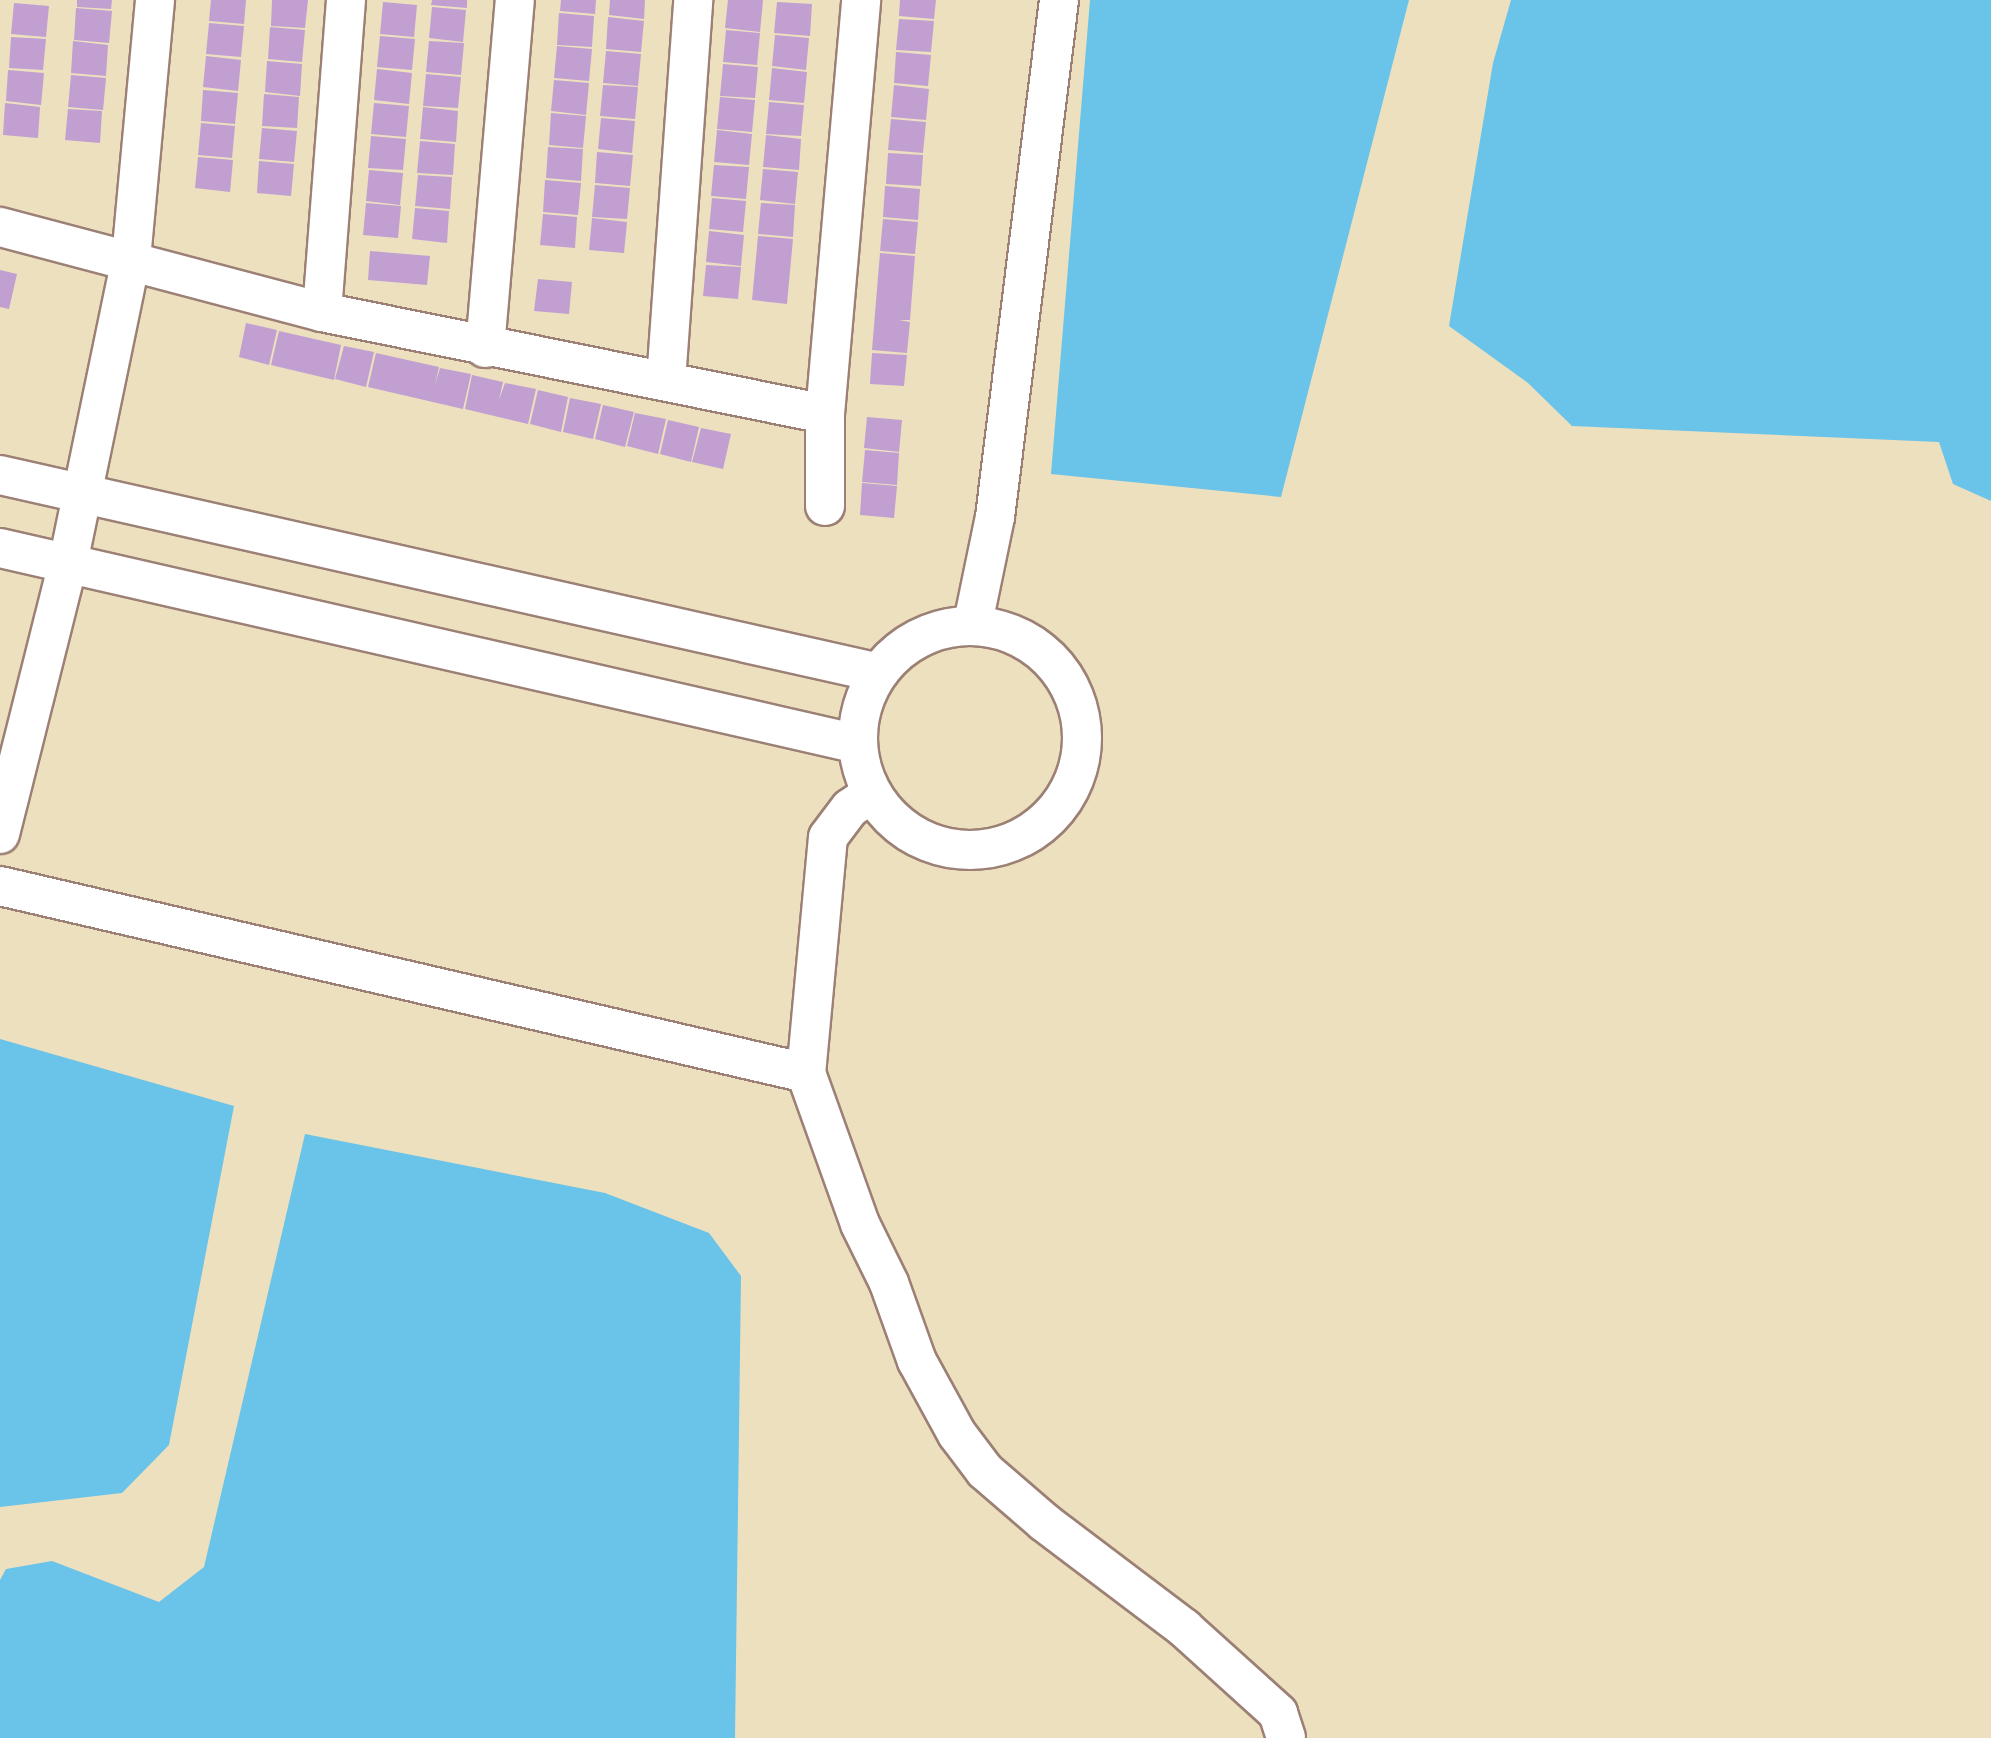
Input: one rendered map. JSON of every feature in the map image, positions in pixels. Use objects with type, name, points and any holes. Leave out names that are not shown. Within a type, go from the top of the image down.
[{"type":"street","points":[[0,834],[68,563],[131,259],[155,0]]},
{"type":"street","points":[[322,312],[346,0]]},
{"type":"street","points":[[485,348],[515,0]]},
{"type":"street","points":[[666,381],[693,0]]},
{"type":"street","points":[[825,506],[825,414],[862,0]]},
{"type":"street","points":[[973,622],[995,517],[1058,0]]},
{"type":"street","points":[[0,226],[322,312],[825,414]]},
{"type":"street","points":[[0,475],[874,672]]},
{"type":"street","points":[[0,548],[858,744]]},
{"type":"street","points":[[973,622],[1006,630],[1032,644],[1059,670],[1074,698],[1080,733],[1078,770],[1065,798],[1042,825],[1012,846],[974,852],[939,846],[904,830],[878,810],[864,780],[858,744],[874,672],[920,637],[973,622]]},
{"type":"street","points":[[871,794],[850,808],[828,837],[806,1073],[860,1224],[889,1282],[917,1361],[957,1434],[985,1472],[1184,1628],[1278,1713],[1286,1738]]},
{"type":"street","points":[[0,886],[806,1073]]},
{"type":"water","points":[[1090,0],[1409,0],[1281,497],[1051,474]]},
{"type":"water","points":[[1511,0],[1991,0],[1991,501],[1953,484],[1939,442],[1572,426],[1528,383],[1449,326],[1493,63]]},
{"type":"water","points":[[0,1039],[234,1106],[169,1445],[122,1493],[0,1507]]},
{"type":"water","points":[[305,1134],[605,1193],[709,1233],[741,1276],[735,1738],[0,1738],[0,1580],[6,1569],[52,1561],[159,1602],[204,1567]]},
{"type":"building","points":[[77,0],[112,0],[111,9],[77,7]]},
{"type":"building","points":[[211,0],[246,0],[244,24],[209,21]]},
{"type":"building","points":[[272,0],[308,0],[305,28],[271,26]]},
{"type":"building","points":[[432,0],[467,0],[467,8],[431,5]]},
{"type":"building","points":[[561,0],[596,0],[595,14],[560,11]]},
{"type":"building","points":[[610,0],[645,0],[644,19],[609,15]]},
{"type":"building","points":[[728,0],[763,0],[760,32],[725,28]]},
{"type":"building","points":[[900,0],[936,0],[934,19],[899,16]]},
{"type":"building","points":[[383,2],[417,5],[414,37],[380,34]]},
{"type":"building","points":[[777,2],[812,4],[810,36],[774,33]]},
{"type":"building","points":[[14,3],[49,6],[46,37],[11,34]]},
{"type":"building","points":[[432,7],[466,10],[463,42],[429,38]]},
{"type":"building","points":[[76,8],[112,11],[109,43],[74,40]]},
{"type":"building","points":[[559,13],[594,16],[592,47],[557,45]]},
{"type":"building","points":[[608,17],[644,21],[641,52],[606,49]]},
{"type":"building","points":[[899,19],[934,21],[931,52],[896,50]]},
{"type":"building","points":[[209,23],[244,26],[241,57],[206,54]]},
{"type":"building","points":[[270,27],[305,30],[302,62],[268,59]]},
{"type":"building","points":[[726,30],[760,33],[757,65],[723,62]]},
{"type":"building","points":[[775,35],[809,38],[806,70],[772,66]]},
{"type":"building","points":[[380,36],[415,39],[412,70],[377,67]]},
{"type":"building","points":[[11,37],[46,39],[43,70],[9,68]]},
{"type":"building","points":[[73,41],[108,45],[106,76],[71,73]]},
{"type":"building","points":[[429,41],[464,43],[461,75],[426,72]]},
{"type":"building","points":[[557,46],[592,49],[589,81],[554,78]]},
{"type":"building","points":[[606,51],[641,54],[638,86],[603,83]]},
{"type":"building","points":[[896,52],[931,55],[928,86],[894,83]]},
{"type":"building","points":[[206,56],[241,60],[238,91],[203,87]]},
{"type":"building","points":[[267,61],[302,64],[300,96],[265,92]]},
{"type":"building","points":[[723,64],[758,67],[755,98],[720,96]]},
{"type":"building","points":[[772,68],[807,72],[804,103],[769,100]]},
{"type":"building","points":[[377,69],[412,73],[409,104],[374,100]]},
{"type":"building","points":[[8,70],[44,73],[41,105],[6,101]]},
{"type":"building","points":[[426,74],[461,77],[458,108],[423,106]]},
{"type":"building","points":[[71,75],[106,78],[103,110],[68,107]]},
{"type":"building","points":[[554,80],[589,83],[586,115],[551,111]]},
{"type":"building","points":[[603,85],[638,87],[635,119],[600,116]]},
{"type":"building","points":[[894,85],[929,89],[926,120],[891,117]]},
{"type":"building","points":[[203,90],[238,93],[235,124],[201,121]]},
{"type":"building","points":[[264,94],[299,97],[297,128],[262,126]]},
{"type":"building","points":[[720,97],[755,100],[752,132],[717,129]]},
{"type":"building","points":[[769,102],[804,105],[801,136],[766,134]]},
{"type":"building","points":[[5,103],[40,107],[38,138],[3,135]]},
{"type":"building","points":[[374,103],[409,106],[406,137],[371,134]]},
{"type":"building","points":[[423,107],[458,111],[456,142],[420,139]]},
{"type":"building","points":[[68,109],[102,111],[100,143],[65,140]]},
{"type":"building","points":[[551,113],[586,116],[583,148],[549,145]]},
{"type":"building","points":[[601,118],[635,121],[632,153],[598,149]]},
{"type":"building","points":[[891,119],[926,122],[923,153],[888,150]]},
{"type":"building","points":[[201,123],[235,126],[232,158],[198,155]]},
{"type":"building","points":[[262,128],[297,131],[294,162],[259,159]]},
{"type":"building","points":[[717,130],[752,134],[749,165],[714,162]]},
{"type":"building","points":[[766,135],[801,139],[799,170],[763,167]]},
{"type":"building","points":[[371,136],[406,139],[403,170],[368,168]]},
{"type":"building","points":[[420,141],[455,144],[453,175],[417,173]]},
{"type":"building","points":[[548,147],[583,149],[581,181],[546,178]]},
{"type":"building","points":[[597,152],[633,155],[630,186],[595,183]]},
{"type":"building","points":[[888,153],[923,155],[921,186],[886,184]]},
{"type":"building","points":[[198,157],[233,160],[230,192],[195,188]]},
{"type":"building","points":[[259,161],[294,164],[291,196],[257,193]]},
{"type":"building","points":[[714,165],[749,167],[746,199],[711,196]]},
{"type":"building","points":[[763,169],[798,172],[795,204],[760,200]]},
{"type":"building","points":[[369,170],[403,173],[400,205],[366,201]]},
{"type":"building","points":[[418,175],[452,177],[450,209],[415,206]]},
{"type":"building","points":[[545,180],[581,183],[578,215],[543,212]]},
{"type":"building","points":[[595,185],[630,188],[627,219],[592,217]]},
{"type":"building","points":[[885,186],[920,189],[918,220],[883,217]]},
{"type":"building","points":[[712,198],[746,201],[743,232],[709,229]]},
{"type":"building","points":[[366,203],[401,206],[398,238],[363,235]]},
{"type":"building","points":[[761,203],[795,205],[793,237],[758,234]]},
{"type":"building","points":[[415,208],[449,211],[447,243],[412,239]]},
{"type":"building","points":[[543,214],[577,217],[575,248],[540,245]]},
{"type":"building","points":[[592,218],[627,222],[624,253],[589,250]]},
{"type":"building","points":[[883,219],[918,222],[915,254],[880,251]]},
{"type":"building","points":[[709,231],[744,235],[741,266],[706,262]]},
{"type":"building","points":[[758,236],[793,239],[787,304],[752,300]]},
{"type":"building","points":[[370,251],[430,256],[427,285],[368,280]]},
{"type":"building","points":[[880,253],[915,256],[910,320],[899,320],[910,322],[907,353],[872,350]]},
{"type":"building","points":[[706,265],[741,267],[738,299],[703,296]]},
{"type":"building","points":[[0,270],[17,274],[9,309],[0,307]]},
{"type":"building","points":[[538,279],[572,282],[569,314],[534,311]]},
{"type":"building","points":[[246,323],[277,330],[269,365],[239,357]]},
{"type":"building","points":[[279,331],[341,345],[334,380],[271,365]]},
{"type":"building","points":[[344,346],[374,352],[366,387],[335,379]]},
{"type":"building","points":[[376,353],[439,367],[435,385],[440,368],[471,374],[463,409],[368,387]]},
{"type":"building","points":[[872,353],[907,355],[904,386],[870,384]]},
{"type":"building","points":[[472,375],[503,382],[499,400],[505,383],[536,389],[528,424],[465,409]]},
{"type":"building","points":[[538,390],[568,397],[561,432],[530,424]]},
{"type":"building","points":[[570,398],[601,404],[593,439],[563,432]]},
{"type":"building","points":[[603,405],[634,412],[625,447],[595,439]]},
{"type":"building","points":[[635,413],[666,419],[658,454],[627,446]]},
{"type":"building","points":[[867,417],[902,420],[899,452],[864,448]]},
{"type":"building","points":[[668,420],[699,427],[691,462],[660,454]]},
{"type":"building","points":[[701,428],[731,434],[723,469],[692,462]]},
{"type":"building","points":[[865,450],[899,453],[897,485],[862,482]]},
{"type":"building","points":[[862,483],[897,486],[894,518],[860,515]]}]
